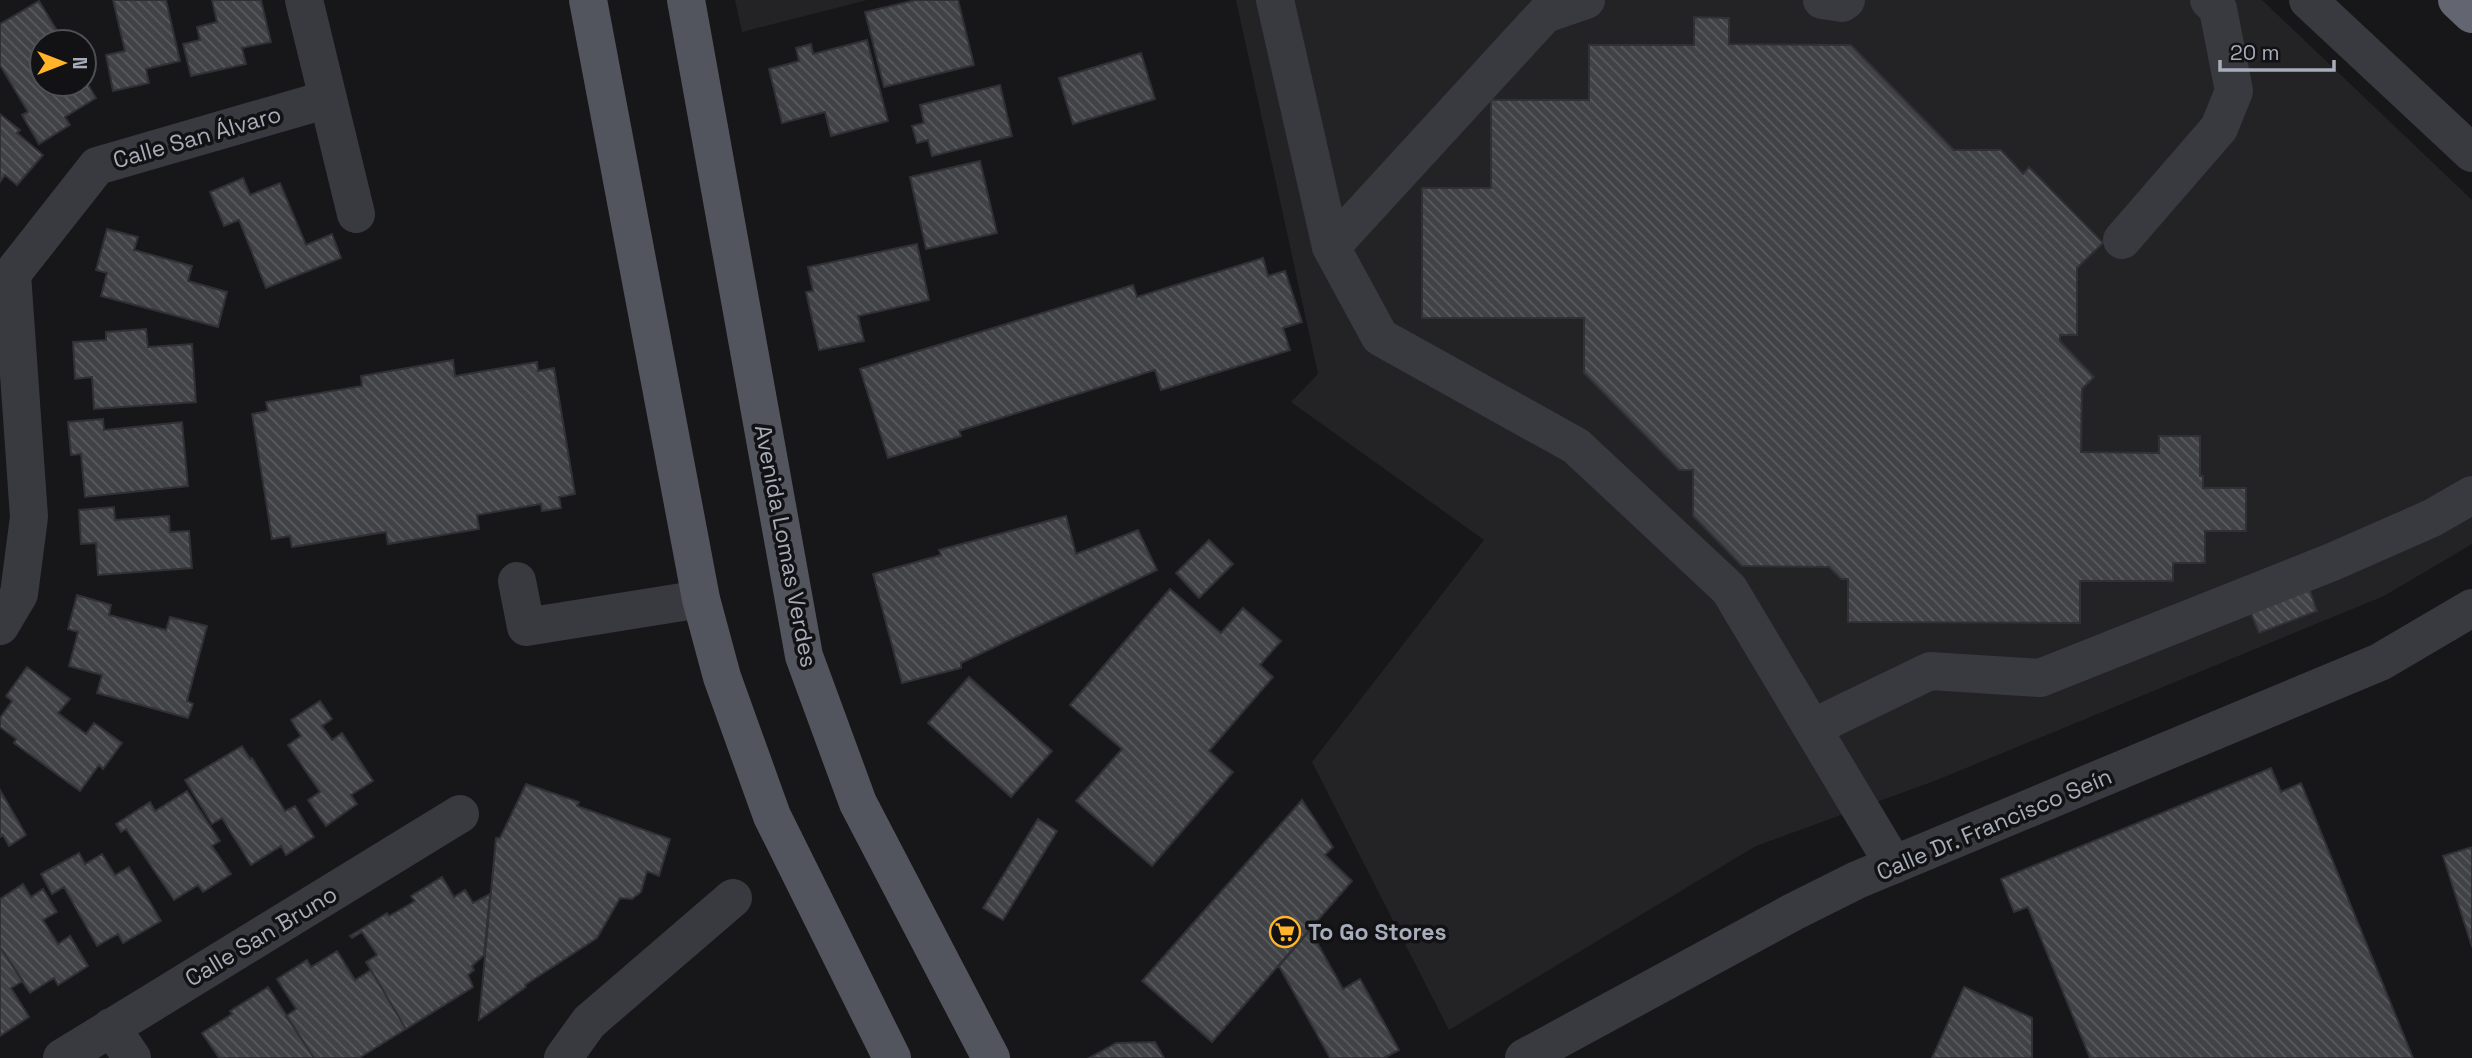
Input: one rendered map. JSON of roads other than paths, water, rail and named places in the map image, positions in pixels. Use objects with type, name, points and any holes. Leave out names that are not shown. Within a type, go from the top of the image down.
[{"type":"highway","points":[[2457,0],[2472,14]]},
{"type":"main road","points":[[588,0],[701,599],[722,677],[772,816],[892,1058]]},
{"type":"main road","name":"Avenida Lomas Verdes","points":[[686,0],[804,656],[858,803],[991,1058]]},
{"type":"street","points":[[304,0],[356,214]]},
{"type":"street","points":[[1275,0],[1331,247],[1380,337],[1576,446],[1729,589],[1894,865]]},
{"type":"street","points":[[1331,247],[1545,13],[1586,0]]},
{"type":"street","points":[[1822,0],[1842,3],[1846,0]]},
{"type":"street","points":[[2122,240],[2219,128],[2234,91],[2218,9],[2209,0]]},
{"type":"street","points":[[2308,0],[2472,153]]},
{"type":"street","name":"Calle San Álvaro","points":[[0,626],[19,594],[29,517],[6,273],[97,166],[328,99]]},
{"type":"street","points":[[1812,727],[1930,671],[2040,678],[2332,562],[2432,518],[2472,495]]},
{"type":"street","points":[[517,581],[526,627],[701,599]]},
{"type":"street","name":"Calle Dr. Francisco Seín","points":[[1524,1058],[1793,912],[1894,865],[2381,662],[2472,608]]},
{"type":"street","name":"Calle San Bruno","points":[[62,1058],[460,814]]},
{"type":"street","points":[[563,1058],[589,1022],[733,898]]},
{"type":"street","points":[[111,1027],[132,1058]]},
{"type":"place","name":"To Go Stores","points":[[1285,932]]}]
